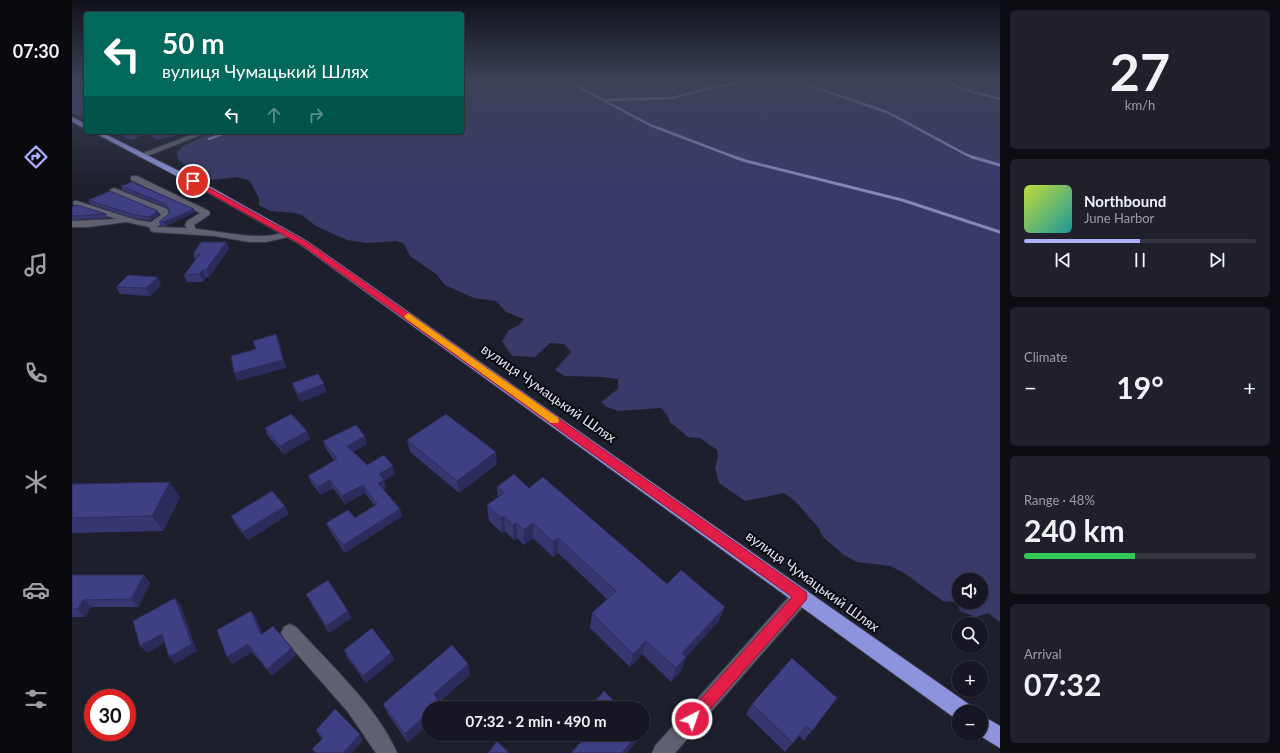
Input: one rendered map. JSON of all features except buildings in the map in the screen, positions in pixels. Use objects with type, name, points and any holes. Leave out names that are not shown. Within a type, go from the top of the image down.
[{"type":"highway","points":[[72,120],[84,126]]},
{"type":"highway","name":"вулиця Чумацький Шлях","points":[[100,134],[206,188],[289,234],[345,271],[953,705]]},
{"type":"highway","points":[[988,730],[1000,738]]},
{"type":"street","points":[[142,156],[200,134]]},
{"type":"street","points":[[134,178],[206,213],[190,223],[189,225],[193,232]]},
{"type":"street","points":[[77,203],[145,225],[152,225],[166,216],[164,211],[114,190]]},
{"type":"street","points":[[72,224],[129,220]]},
{"type":"street","points":[[152,225],[154,229],[215,233],[249,239],[266,239],[289,234]]},
{"type":"street","points":[[662,753],[801,596]]},
{"type":"street","points":[[290,633],[354,707],[380,740],[387,753]]},
{"type":"shaded area","points":[[464,116],[1000,116],[1000,622],[988,613],[976,617],[960,611],[959,609],[988,609],[988,573],[952,573],[952,602],[943,601],[904,573],[890,566],[857,562],[844,555],[823,537],[818,527],[795,501],[784,493],[745,501],[719,483],[715,467],[718,458],[717,450],[700,438],[688,437],[670,422],[667,415],[661,408],[618,411],[607,407],[601,402],[618,389],[618,379],[565,376],[555,370],[571,352],[564,344],[550,343],[535,357],[512,356],[502,341],[509,330],[519,325],[524,319],[506,312],[496,301],[474,298],[445,285],[436,274],[410,256],[404,244],[397,241],[367,243],[347,240],[316,226],[302,215],[270,211],[259,205],[259,198],[250,181],[237,177],[212,180],[191,170],[178,159],[177,152],[183,146],[208,134],[464,134]]},
{"type":"shaded area","points":[[118,134],[184,134],[161,139],[144,135],[132,140]]},
{"type":"waterway","points":[[633,116],[650,125],[737,158]]},
{"type":"waterway","points":[[895,116],[973,157]]},
{"type":"waterway","points":[[209,139],[223,134]]},
{"type":"waterway","points":[[973,157],[1000,165]]},
{"type":"waterway","points":[[737,158],[902,200],[1000,232]]},
{"type":"slow traffic","points":[[408,316],[555,420]]},
{"type":"route","points":[[193,181],[304,243],[801,596],[692,719]]}]
